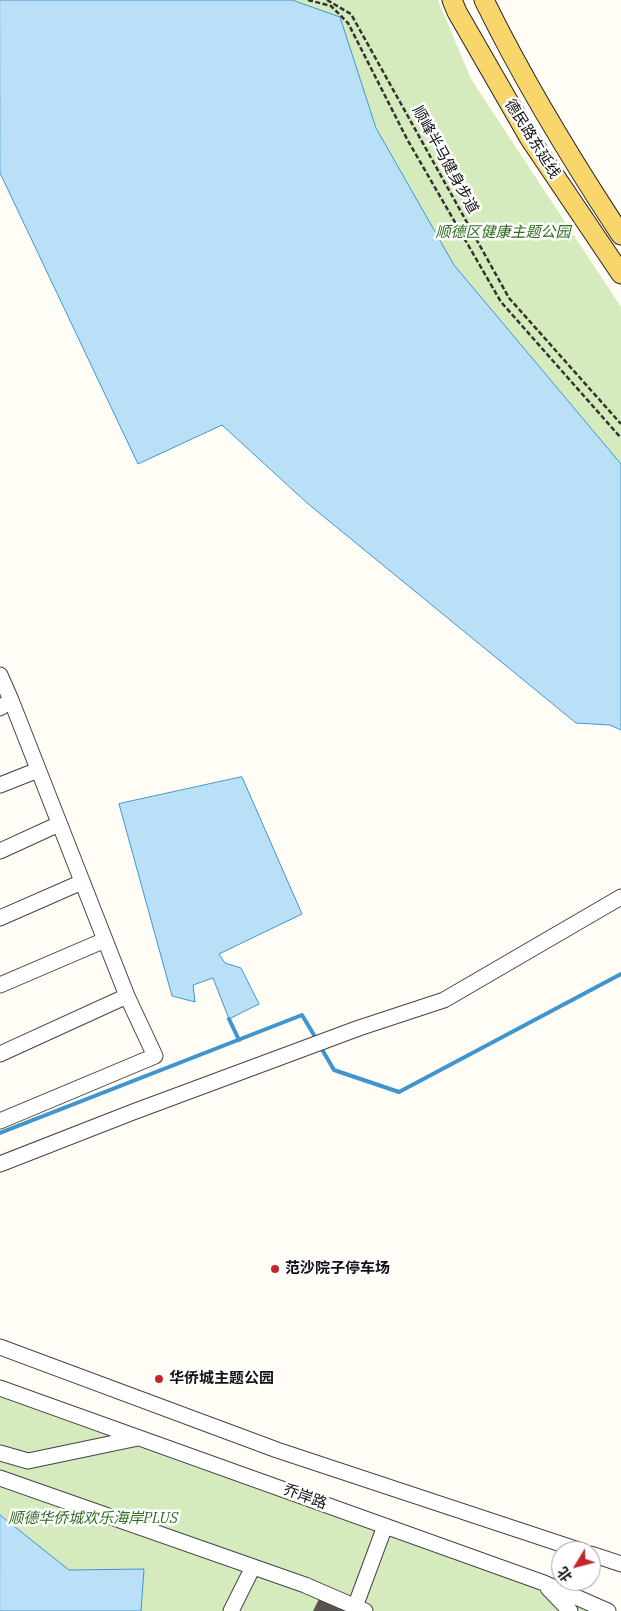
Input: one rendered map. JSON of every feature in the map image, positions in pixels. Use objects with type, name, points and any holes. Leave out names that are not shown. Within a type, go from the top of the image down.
[{"type":"main road","name":"德民路东延线","points":[[452,0],[457,12],[530,139],[621,274]]},
{"type":"main road","name":"德民路东延线","points":[[484,0],[510,53],[561,142],[621,235]]},
{"type":"street","points":[[0,675],[5,704],[38,770],[127,996],[156,1056],[0,1121]]},
{"type":"street","points":[[0,785],[38,770]]},
{"type":"street","points":[[0,850],[59,824]]},
{"type":"street","points":[[0,918],[82,882]]},
{"type":"street","points":[[0,1164],[258,1065],[359,1028],[444,1000],[621,897]]},
{"type":"street","points":[[0,985],[105,940]]},
{"type":"street","points":[[0,1054],[127,996]]},
{"type":"street","points":[[0,1347],[277,1450],[552,1541]]},
{"type":"street","name":"乔岸路","points":[[0,1388],[544,1583],[608,1611]]},
{"type":"street","points":[[0,1453],[28,1461],[140,1438]]},
{"type":"street","points":[[0,1478],[305,1585],[360,1609],[385,1526]]},
{"type":"street","points":[[601,1557],[619,1563]]},
{"type":"street","points":[[231,1611],[253,1567]]},
{"type":"street","points":[[544,1583],[570,1611]]},
{"type":"path","points":[[308,0],[331,6],[348,23],[408,139],[501,302],[621,438]]},
{"type":"path","name":"顺峰半马健身步道","points":[[327,0],[351,14],[509,298],[621,424]]},
{"type":"green space","name":"顺德区健康主题公园","points":[[292,0],[438,0],[471,79],[621,307],[621,464],[454,265],[376,128],[340,18]]},
{"type":"green space","name":"顺德华侨城欢乐海岸PLUS","points":[[0,1388],[604,1611],[0,1611]]},
{"type":"water","points":[[0,0],[292,0],[340,17],[376,128],[454,265],[621,464],[621,730],[610,725],[576,723],[307,503],[222,425],[138,464],[0,173]]},
{"type":"water","points":[[242,777],[302,914],[219,954],[225,963],[241,968],[259,1004],[229,1019],[213,978],[193,985],[195,1002],[172,996],[119,804]]},
{"type":"water","points":[[0,1515],[69,1570],[144,1569],[141,1611],[0,1611]]},
{"type":"building","points":[[320,1597],[347,1611],[313,1611]]},
{"type":"waterway","points":[[320,1046],[334,1070],[399,1092],[621,974]]},
{"type":"waterway","points":[[0,1133],[302,1015],[317,1040]]},
{"type":"waterway","points":[[229,1019],[239,1040]]},
{"type":"place","name":"范沙院子停车场","points":[[275,1269]]},
{"type":"place","name":"华侨城主题公园","points":[[159,1379]]}]
